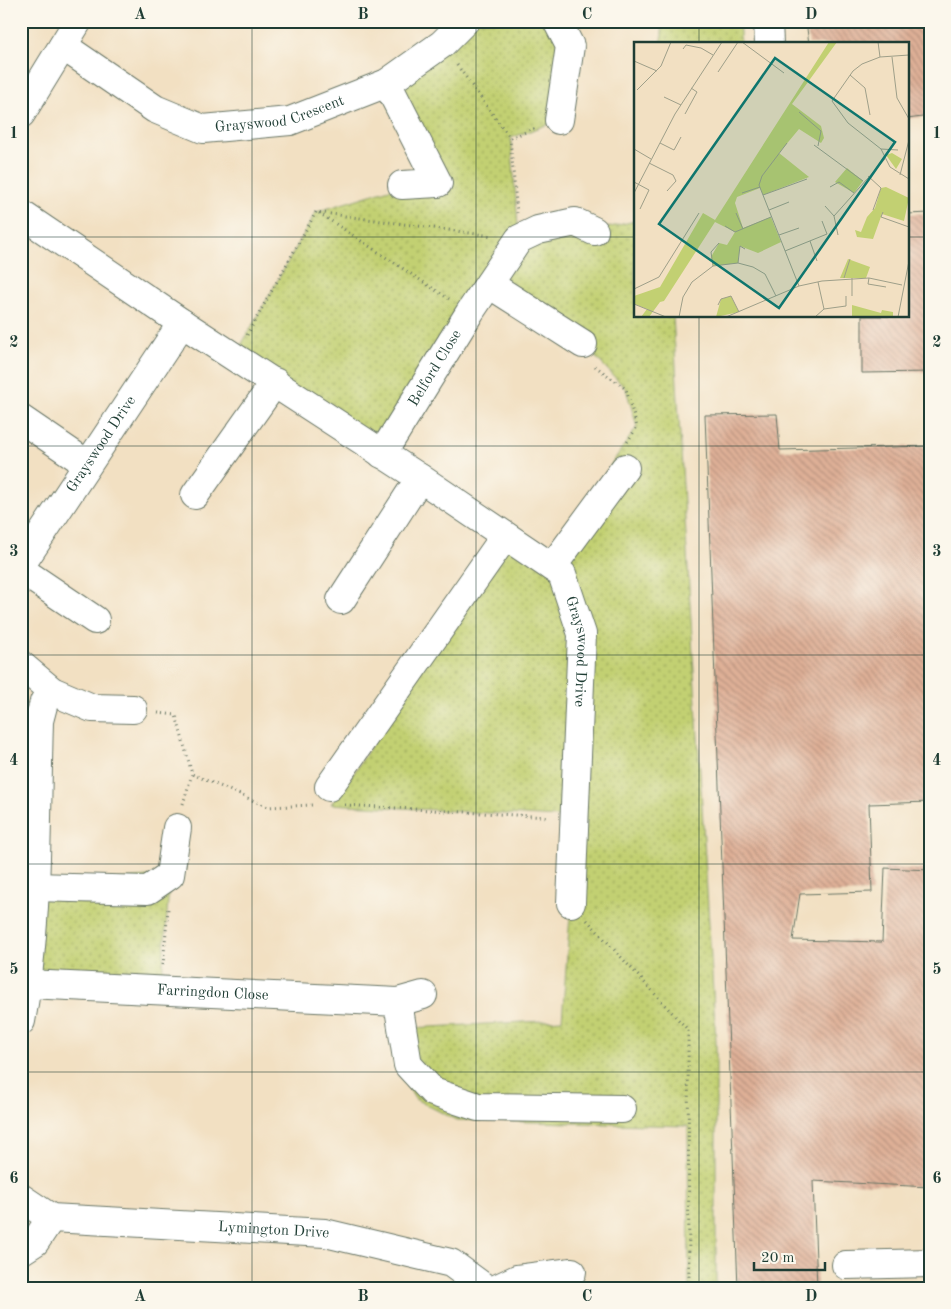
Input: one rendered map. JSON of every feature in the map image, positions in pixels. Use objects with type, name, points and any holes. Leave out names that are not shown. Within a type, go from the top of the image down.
[{"type":"street","points":[[21,114],[78,21]]},
{"type":"street","name":"Grayswood Crescent","points":[[63,46],[156,109],[203,129],[290,121],[387,83],[442,44],[465,21]]},
{"type":"street","points":[[557,21],[570,46],[559,120]]},
{"type":"street","points":[[768,21],[769,42]]},
{"type":"street","points":[[387,83],[438,183],[402,185]]},
{"type":"street","name":"Grayswood Drive","points":[[21,214],[182,323],[420,478],[562,574],[582,634],[572,903]]},
{"type":"street","points":[[519,239],[538,230],[575,222],[594,231]]},
{"type":"street","name":"Belford Close","points":[[382,454],[470,312],[519,239]]},
{"type":"street","points":[[489,284],[583,344]]},
{"type":"street","name":"Grayswood Drive","points":[[21,565],[182,323]]},
{"type":"street","points":[[195,495],[274,382]]},
{"type":"street","points":[[21,418],[87,464]]},
{"type":"street","points":[[552,566],[625,468]]},
{"type":"street","points":[[340,600],[420,478]]},
{"type":"street","points":[[329,787],[505,536]]},
{"type":"street","points":[[21,570],[95,620]]},
{"type":"street","points":[[21,665],[52,691],[92,708],[132,709]]},
{"type":"street","points":[[21,1022],[28,984],[34,887],[39,721],[44,702],[52,691]]},
{"type":"street","points":[[34,887],[148,890],[170,875],[177,828]]},
{"type":"street","name":"Farringdon Close","points":[[28,984],[410,998]]},
{"type":"street","points":[[392,1029],[410,998]]},
{"type":"street","points":[[410,998],[408,1066],[433,1092],[478,1108],[622,1109]]},
{"type":"street","name":"Lymington Drive","points":[[21,1198],[52,1218],[325,1233],[451,1263],[485,1288]]},
{"type":"street","points":[[21,1251],[35,1242],[52,1218]]},
{"type":"street","points":[[846,1265],[930,1263]]},
{"type":"street","points":[[498,1288],[517,1280],[572,1272]]},
{"type":"path","points":[[316,212],[519,239],[510,138],[442,44]]},
{"type":"path","points":[[316,212],[470,312]]},
{"type":"path","points":[[235,356],[316,212]]},
{"type":"path","points":[[583,344],[577,354],[626,389],[637,427],[614,460],[625,468]]},
{"type":"path","points":[[177,828],[192,774]]},
{"type":"path","points":[[161,990],[170,875]]},
{"type":"path","points":[[572,903],[688,1030],[688,1288]]},
{"type":"green space","points":[[465,21],[557,21],[559,120],[511,138],[519,239],[594,231],[634,221],[634,318],[673,318],[716,1042],[716,1288],[689,1288],[688,1126],[456,1120],[415,1099],[396,1067],[392,1029],[562,1020],[575,818],[331,804],[352,776],[505,536],[552,566],[614,460],[637,427],[626,389],[583,344],[490,284],[382,454],[235,356],[316,212],[402,185],[438,183],[387,83]]},
{"type":"green space","points":[[662,21],[739,21],[741,42],[662,42]]},
{"type":"green space","points":[[170,875],[161,990],[28,984],[34,887]]},
{"type":"building","points":[[806,21],[930,21],[930,116],[908,119],[908,42],[809,42]]},
{"type":"building","points":[[930,213],[930,372],[862,373],[862,318],[908,318],[908,214]]},
{"type":"building","points":[[777,414],[780,450],[930,446],[930,802],[869,804],[872,892],[800,894],[793,940],[882,942],[885,868],[930,870],[930,1187],[813,1181],[817,1288],[738,1288],[705,415]]}]
